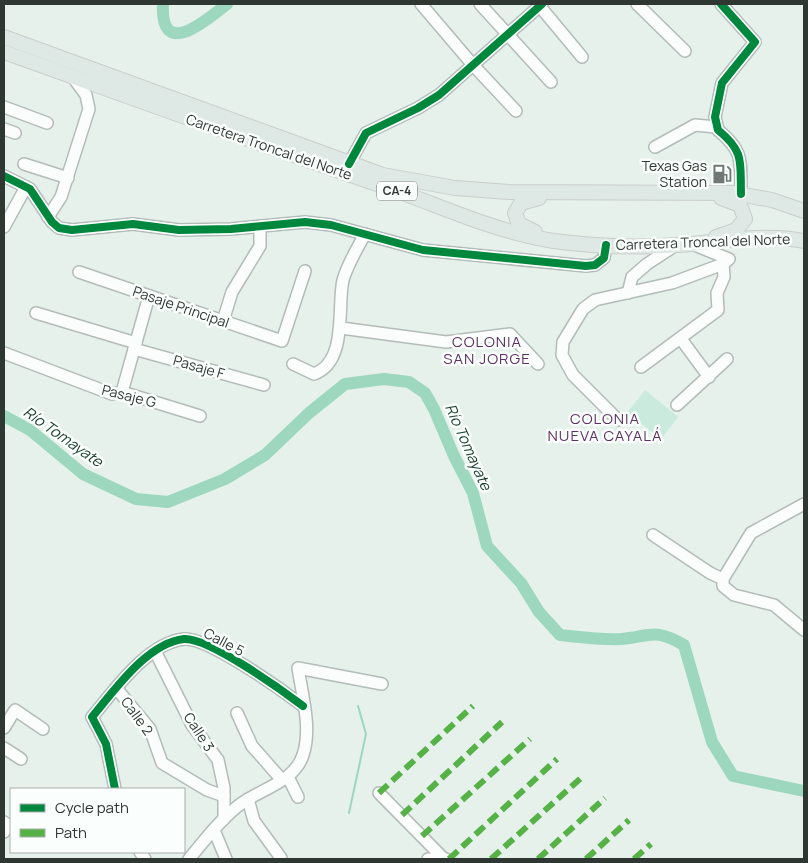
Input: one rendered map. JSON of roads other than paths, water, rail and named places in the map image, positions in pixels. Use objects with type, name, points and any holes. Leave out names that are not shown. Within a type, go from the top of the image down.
[{"type":"main road","name":"Carretera Troncal del Norte","points":[[4,37],[383,175],[455,188],[509,192],[700,192],[741,194],[772,200],[804,211]]},
{"type":"main road","name":"Carretera Troncal del Norte","points":[[4,52],[337,172],[403,193],[481,224],[554,241],[606,245],[677,245],[773,238],[804,241]]},
{"type":"main road","points":[[554,241],[522,226],[515,217],[516,209],[526,200],[572,192]]},
{"type":"main road","points":[[697,243],[736,230],[742,225],[745,215],[743,208],[736,202],[700,192]]},
{"type":"street","points":[[421,4],[472,65],[516,111]]},
{"type":"street","points":[[480,4],[551,82]]},
{"type":"street","points":[[349,164],[366,133],[418,108],[439,95],[540,4],[582,57]]},
{"type":"street","points":[[637,4],[685,51]]},
{"type":"street","points":[[721,4],[755,42],[722,83],[715,117],[716,126],[736,146],[740,157],[741,194]]},
{"type":"street","points":[[48,217],[58,204],[68,178],[89,108],[86,95],[72,76]]},
{"type":"street","points":[[4,107],[47,123]]},
{"type":"street","points":[[655,147],[695,125],[716,126]]},
{"type":"street","points":[[4,129],[15,133]]},
{"type":"street","points":[[24,164],[68,178]]},
{"type":"street","points":[[4,176],[30,189],[48,217],[59,228],[72,230],[133,224],[180,230],[305,222],[331,225],[423,250],[586,266],[594,265],[604,258],[606,245]]},
{"type":"street","points":[[4,227],[26,187]]},
{"type":"street","points":[[223,321],[232,292],[260,246],[260,226]]},
{"type":"street","points":[[293,364],[307,373],[314,374],[321,372],[330,359],[341,328],[343,281],[349,264],[365,234]]},
{"type":"street","points":[[618,420],[573,375],[565,364],[561,348],[563,342],[588,304],[595,300],[672,283],[723,264],[729,258],[697,243]]},
{"type":"street","points":[[628,293],[632,277],[647,264],[677,245]]},
{"type":"street","points":[[638,246],[649,254],[647,264]]},
{"type":"street","points":[[641,367],[718,310],[717,293],[724,277],[723,264]]},
{"type":"street","name":"Pasaje Principal","points":[[79,272],[282,341],[305,271]]},
{"type":"street","points":[[122,392],[149,296]]},
{"type":"street","name":"Pasaje F","points":[[36,313],[135,346],[264,385]]},
{"type":"street","points":[[341,328],[446,342],[510,334],[538,364]]},
{"type":"street","points":[[681,339],[709,377]]},
{"type":"street","name":"Pasaje G","points":[[4,353],[112,394],[122,392],[200,416]]},
{"type":"street","points":[[677,405],[728,359]]},
{"type":"street","points":[[804,504],[751,533],[723,579],[724,586],[734,595],[774,605],[804,630]]},
{"type":"street","points":[[653,535],[710,573],[723,579]]},
{"type":"street","name":"Calle 5","points":[[115,788],[106,744],[92,717],[116,688],[155,650],[178,640],[196,641],[256,674],[303,706]]},
{"type":"street","name":"Calle 3","points":[[155,650],[192,726],[218,760],[224,796],[224,819]]},
{"type":"street","points":[[189,859],[224,819],[248,799],[285,778],[300,763],[304,754],[306,728],[298,668],[382,684]]},
{"type":"street","name":"Calle 2","points":[[116,688],[150,729],[162,762],[207,790],[224,796]]},
{"type":"street","points":[[4,728],[14,710],[43,729]]},
{"type":"street","points":[[237,714],[252,746],[285,778],[298,797]]},
{"type":"street","points":[[4,748],[21,759]]},
{"type":"street","points":[[379,793],[445,859]]},
{"type":"street","points":[[248,799],[254,821],[281,858]]},
{"type":"street","points":[[214,830],[226,859]]},
{"type":"street","points":[[428,859],[445,859]]},
{"type":"waterway","points":[[163,4],[164,21],[169,30],[177,33],[197,26],[227,4]]},
{"type":"waterway","name":"Río Tomayate","points":[[4,416],[30,430],[83,474],[136,499],[168,502],[225,479],[265,455],[309,413],[345,384],[384,379],[409,382],[425,393],[434,409],[454,456],[473,493],[487,546],[521,583],[539,612],[560,635],[621,639],[653,634],[666,636],[684,645],[712,742],[733,776],[804,791]]},
{"type":"waterway","points":[[349,813],[366,734],[358,706]]},
{"type":"place","name":"Texas Gas Station","points":[[722,174]]},
{"type":"district","name":"COLONIA SAN JORGE","points":[[487,350]]},
{"type":"district","name":"COLONIA NUEVA CAYALÁ","points":[[605,428]]}]
